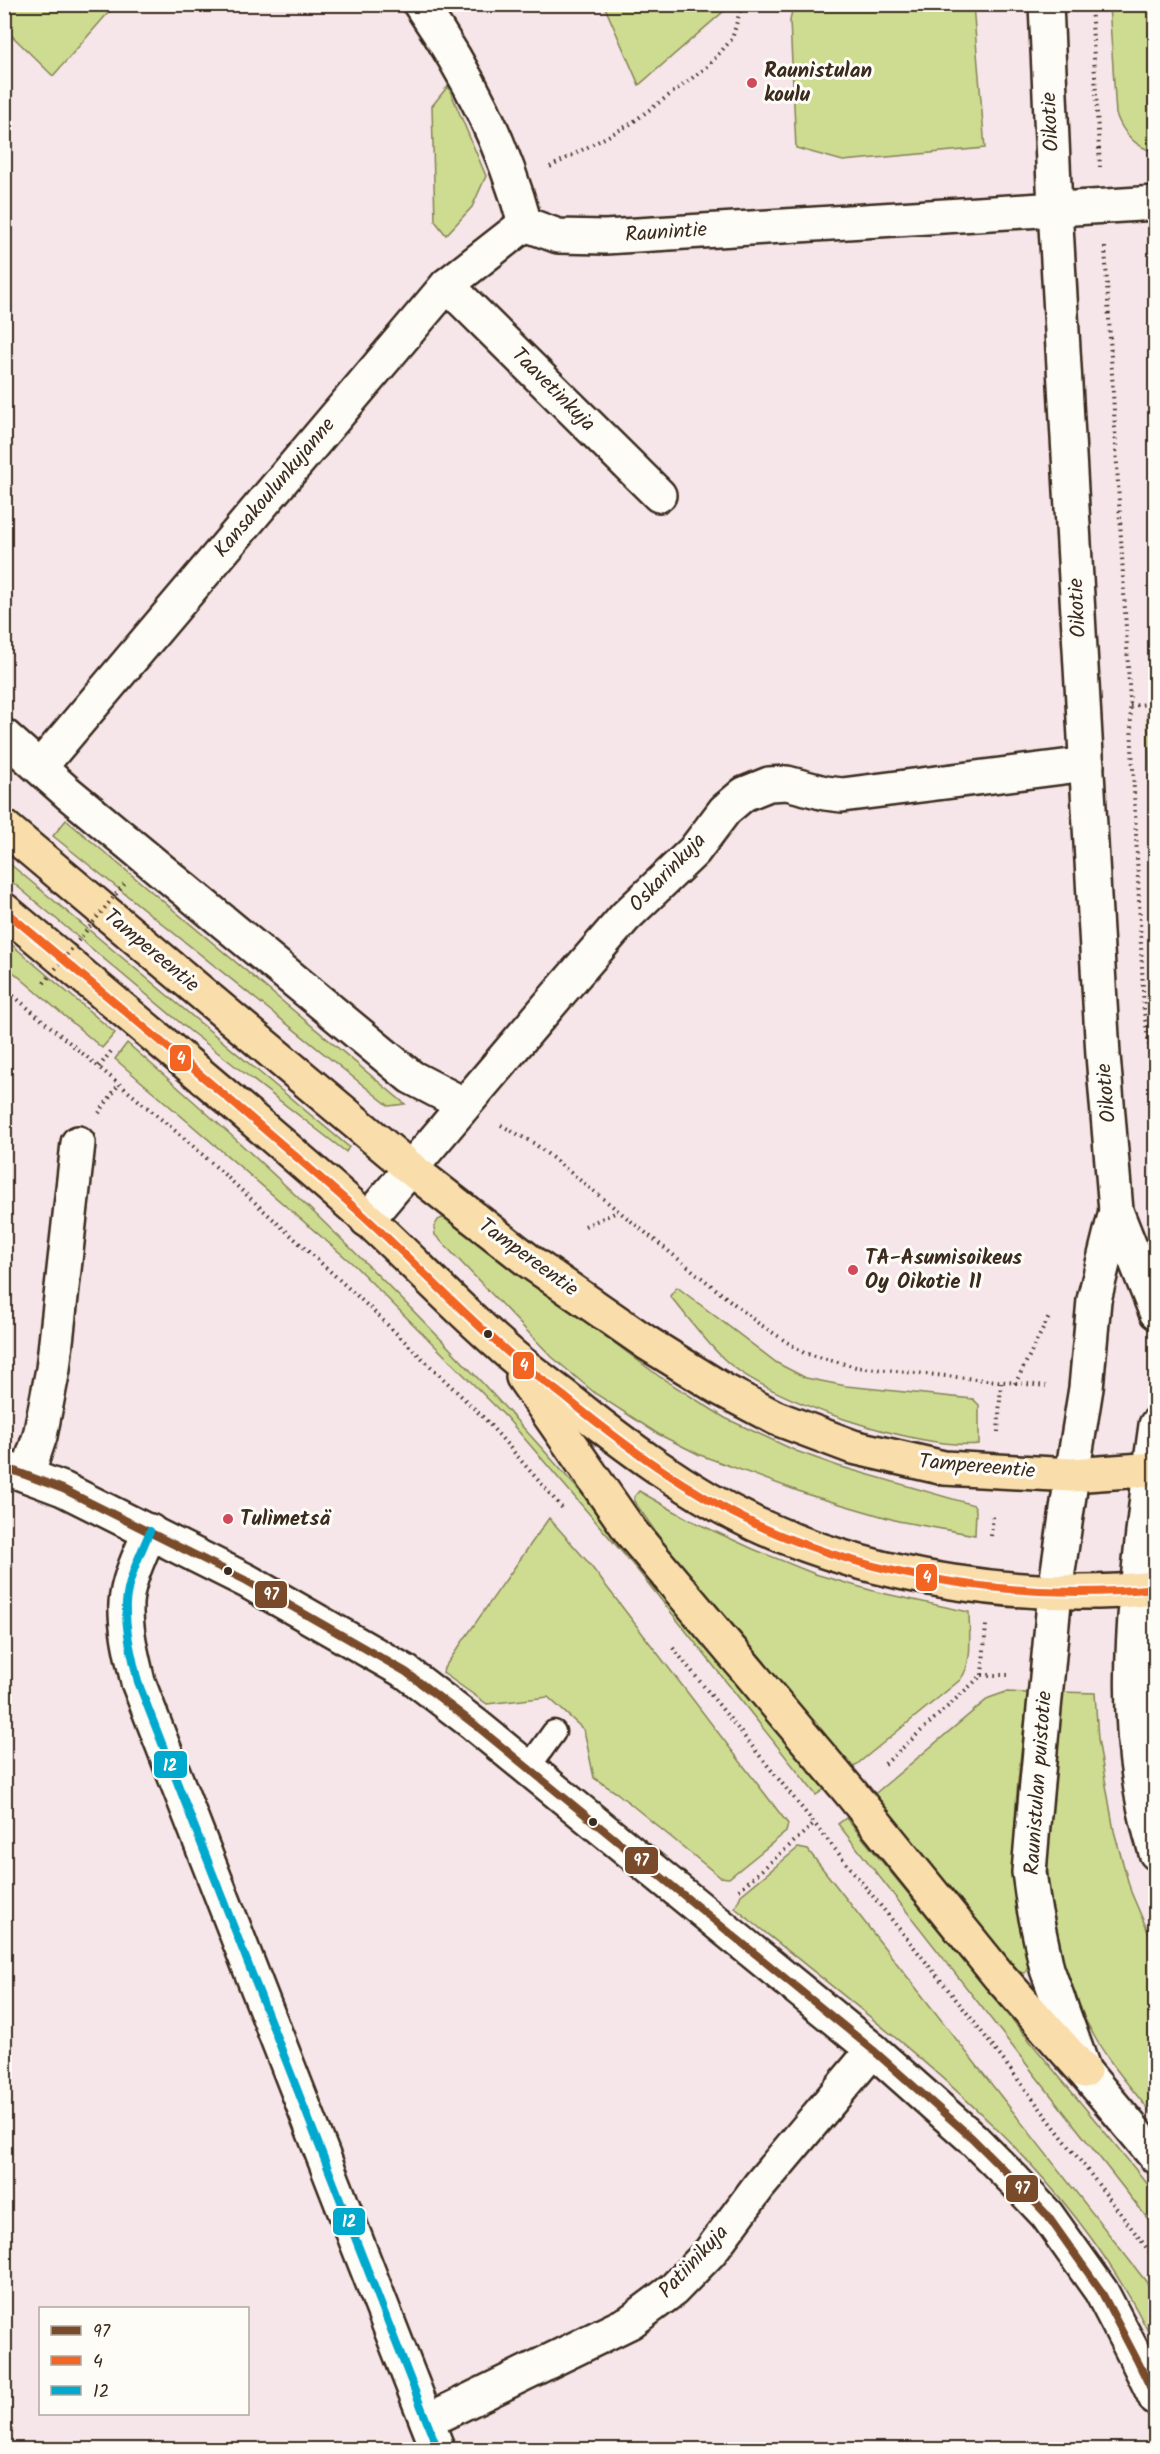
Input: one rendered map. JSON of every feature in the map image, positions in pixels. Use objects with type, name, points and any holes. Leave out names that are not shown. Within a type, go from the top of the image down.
[{"type":"highway","name":"Tampereentie","points":[[4,827],[410,1168],[529,1261],[637,1336],[721,1389],[776,1418],[853,1447],[935,1466],[995,1472],[1072,1475],[1153,1469]]},
{"type":"highway","points":[[4,910],[269,1133],[367,1220],[501,1346],[609,1433],[675,1480],[755,1523],[826,1551],[898,1571],[962,1583],[1055,1592],[1146,1589]]},
{"type":"highway","points":[[501,1346],[631,1532],[858,1802],[999,1976],[1084,2071]]},
{"type":"street","points":[[420,4],[469,80],[512,179],[525,224]]},
{"type":"street","name":"Oikotie","points":[[1046,4],[1055,208],[1087,764],[1104,1055],[1116,1210],[1155,1312]]},
{"type":"street","name":"Raunintie","points":[[525,224],[558,236],[604,237],[1155,203]]},
{"type":"street","name":"Kansakoulunkujanne","points":[[40,767],[447,285],[525,224]]},
{"type":"street","name":"Taavetinkuja","points":[[447,285],[659,495]]},
{"type":"street","points":[[4,736],[411,1077],[463,1104]]},
{"type":"street","name":"Oskarinkuja","points":[[367,1220],[463,1104],[625,917],[694,851],[724,810],[744,794],[769,784],[787,783],[842,795],[1087,764]]},
{"type":"street","points":[[78,1143],[53,1369],[40,1436],[16,1471],[63,1489],[255,1585],[406,1672],[528,1768],[873,2050],[972,2138],[1047,2215],[1101,2291],[1155,2399]]},
{"type":"street","name":"Oikotie","points":[[1072,1475],[1086,1388],[1094,1300],[1116,1210]]},
{"type":"street","points":[[1155,1425],[1146,1589],[1131,1701],[1136,1769],[1155,1852]]},
{"type":"street","name":"Raunistulan puistotie","points":[[1072,1475],[1055,1592],[1029,1872],[1038,1931],[1047,1969],[1084,2071],[1155,2157]]},
{"type":"street","points":[[150,1531],[135,1569],[126,1601],[128,1639],[138,1682],[433,2435]]},
{"type":"street","name":"Patiinikuja","points":[[433,2435],[630,2322],[673,2290],[710,2252],[759,2186],[873,2050]]},
{"type":"lane","points":[[528,1768],[554,1732]]},
{"type":"path","points":[[548,168],[629,125],[707,67],[732,39],[742,4]]},
{"type":"path","points":[[1091,4],[1130,706],[1144,1012],[1155,1090]]},
{"type":"path","points":[[1130,706],[1155,703]]},
{"type":"path","points":[[44,983],[125,884]]},
{"type":"path","points":[[4,988],[191,1144],[368,1306],[485,1419],[564,1511]]},
{"type":"path","points":[[99,1067],[116,1044]]},
{"type":"path","points":[[463,1104],[535,1144],[758,1323],[804,1353],[856,1367],[1056,1387]]},
{"type":"path","points":[[585,1226],[617,1212]]},
{"type":"path","points":[[997,1442],[1001,1383]]},
{"type":"path","points":[[991,1536],[993,1514]]},
{"type":"path","points":[[982,1675],[986,1624]]},
{"type":"path","points":[[672,1648],[971,2018],[1155,2260]]},
{"type":"path","points":[[885,1764],[982,1675],[1018,1675]]},
{"type":"path","points":[[709,1916],[813,1825]]},
{"type":"green space","points":[[4,5],[115,5],[53,76],[5,29]]},
{"type":"green space","points":[[604,5],[725,5],[724,11],[639,85]]},
{"type":"green space","points":[[793,5],[973,5],[985,148],[843,161],[796,148],[790,21]]},
{"type":"green space","points":[[1109,5],[1155,5],[1155,152],[1136,143],[1122,127],[1116,114]]},
{"type":"green space","points":[[448,86],[486,176],[472,207],[446,235],[435,221],[432,106]]},
{"type":"green space","points":[[1155,712],[1156,806],[1151,806],[1147,714]]},
{"type":"green space","points":[[66,820],[405,1104],[389,1106],[53,836]]},
{"type":"green space","points":[[4,859],[349,1147],[346,1152],[190,1031],[5,876]]},
{"type":"green space","points":[[5,939],[115,1033],[102,1048],[5,965]]},
{"type":"green space","points":[[127,1043],[309,1207],[481,1381],[590,1503],[826,1788],[816,1795],[639,1572],[506,1417],[353,1264],[115,1059]]},
{"type":"green space","points":[[442,1218],[450,1220],[660,1377],[725,1418],[796,1451],[838,1466],[974,1505],[976,1510],[975,1535],[898,1521],[809,1495],[700,1455],[658,1434],[596,1394],[552,1357],[435,1235],[434,1227]]},
{"type":"green space","points":[[677,1287],[777,1363],[806,1378],[846,1386],[973,1399],[979,1405],[979,1444],[953,1444],[884,1431],[846,1420],[774,1391],[745,1375],[717,1352],[670,1296]]},
{"type":"green space","points":[[639,1491],[688,1519],[815,1574],[877,1592],[969,1612],[969,1657],[960,1680],[850,1770],[664,1544],[634,1501]]},
{"type":"green space","points":[[549,1518],[587,1561],[788,1824],[786,1832],[729,1878],[720,1877],[617,1793],[594,1778],[584,1730],[548,1697],[487,1704],[443,1673],[444,1668]]},
{"type":"green space","points":[[1006,1692],[1028,1693],[1014,1839],[1017,1898],[1028,1966],[1025,1973],[1017,1972],[871,1797],[989,1698]]},
{"type":"green space","points":[[1061,1692],[1095,1693],[1098,1739],[1114,1831],[1131,1892],[1155,1948],[1155,2118],[1115,2067],[1093,2034],[1072,1992],[1058,1950],[1051,1909],[1048,1824]]},
{"type":"green space","points":[[846,1818],[1155,2193],[1155,2228],[838,1824]]},
{"type":"green space","points":[[798,1848],[808,1850],[1155,2293],[1155,2346],[1118,2278],[1075,2216],[1025,2158],[971,2104],[914,2053],[735,1908],[741,1895]]},
{"type":"transit line","name":"4","points":[[4,910],[364,1216],[516,1359],[633,1450],[704,1497],[755,1524],[801,1543],[900,1572],[951,1582],[1055,1592],[1106,1592],[1156,1588]]},
{"type":"transit line","name":"97","points":[[4,1467],[63,1489],[247,1581],[406,1672],[474,1724],[873,2050],[972,2138],[1047,2215],[1101,2291],[1156,2399]]},
{"type":"transit line","name":"12","points":[[150,1531],[132,1575],[126,1603],[131,1653],[138,1682],[438,2450]]},
{"type":"place","name":"Raunistulan koulu","points":[[752,83]]},
{"type":"place","name":"TA-Asumisoikeus Oy Oikotie 11","points":[[853,1270]]},
{"type":"place","name":"Tulimetsä","points":[[228,1519]]}]
